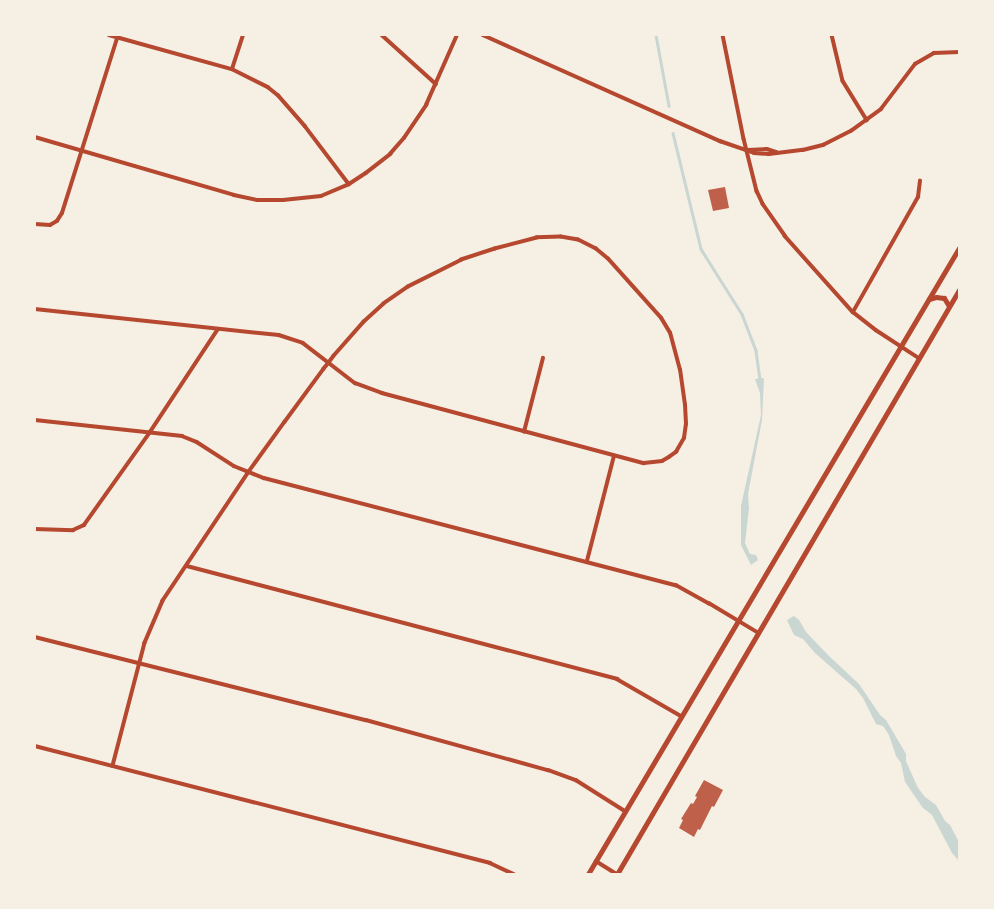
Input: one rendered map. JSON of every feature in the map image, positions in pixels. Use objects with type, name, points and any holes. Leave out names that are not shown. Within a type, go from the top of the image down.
[{"type":"main road","points":[[588,874],[959,248]]},
{"type":"main road","points":[[617,874],[959,290]]},
{"type":"main road","points":[[929,299],[936,297],[944,298],[949,306]]},
{"type":"street","points":[[109,35],[118,36],[232,69],[254,79],[278,95],[349,184]]},
{"type":"street","points":[[232,69],[243,35]]},
{"type":"street","points":[[382,35],[436,84]]},
{"type":"street","points":[[35,137],[213,190],[257,200],[310,198],[334,191],[349,184],[378,164],[404,138],[416,122],[436,84],[457,35]]},
{"type":"street","points":[[483,35],[720,141],[754,153],[769,154],[803,150],[823,145],[867,120],[892,95],[915,64],[934,54],[959,52]]},
{"type":"street","points":[[723,35],[747,150],[759,198],[785,236],[853,312],[919,358]]},
{"type":"street","points":[[832,35],[843,81],[867,120]]},
{"type":"street","points":[[35,224],[50,224],[60,217],[118,36]]},
{"type":"street","points":[[853,312],[918,197],[920,181]]},
{"type":"street","points":[[35,309],[278,335],[294,339],[303,343],[329,363],[356,383],[382,393],[644,463],[653,463],[669,457],[682,443],[686,430],[684,394],[680,370],[670,333],[661,318],[608,259],[596,249],[578,240],[561,237],[537,238],[469,258],[437,271],[408,287],[384,304],[352,335],[329,363],[249,472],[157,612],[140,662],[113,766]]},
{"type":"street","points":[[35,529],[73,530],[84,525],[150,432],[218,329]]},
{"type":"street","points":[[524,432],[543,358]]},
{"type":"street","points":[[35,420],[175,435],[197,442],[222,459],[264,478],[676,585],[759,633]]},
{"type":"street","points":[[587,561],[614,456]]},
{"type":"street","points":[[187,566],[617,679],[681,716]]},
{"type":"street","points":[[35,637],[140,662],[374,722],[548,770],[576,780],[625,811]]},
{"type":"street","points":[[35,746],[490,863],[514,874]]},
{"type":"street","points":[[596,861],[617,874]]},
{"type":"shaded area","points":[[764,378],[762,420],[748,494],[749,508],[745,543],[750,554],[756,555],[758,560],[751,565],[741,545],[741,506],[761,415],[760,393],[755,379]]},
{"type":"shaded area","points":[[794,616],[799,620],[806,632],[859,684],[880,715],[886,720],[906,754],[906,761],[918,788],[925,797],[936,805],[945,821],[950,825],[959,842],[959,861],[952,853],[932,815],[923,808],[905,782],[901,763],[896,756],[889,735],[883,726],[876,724],[863,698],[856,689],[815,653],[803,639],[794,635],[787,620]]},
{"type":"building","points":[[725,187],[729,208],[713,211],[708,190]]},
{"type":"building","points":[[704,780],[723,790],[714,807],[712,806],[700,830],[698,829],[694,837],[679,828],[683,820],[681,819],[691,803],[693,804],[697,797],[695,796]]},
{"type":"waterway","points":[[656,35],[669,106]]},
{"type":"waterway","points":[[673,133],[701,249],[742,314],[756,351],[760,380]]}]
